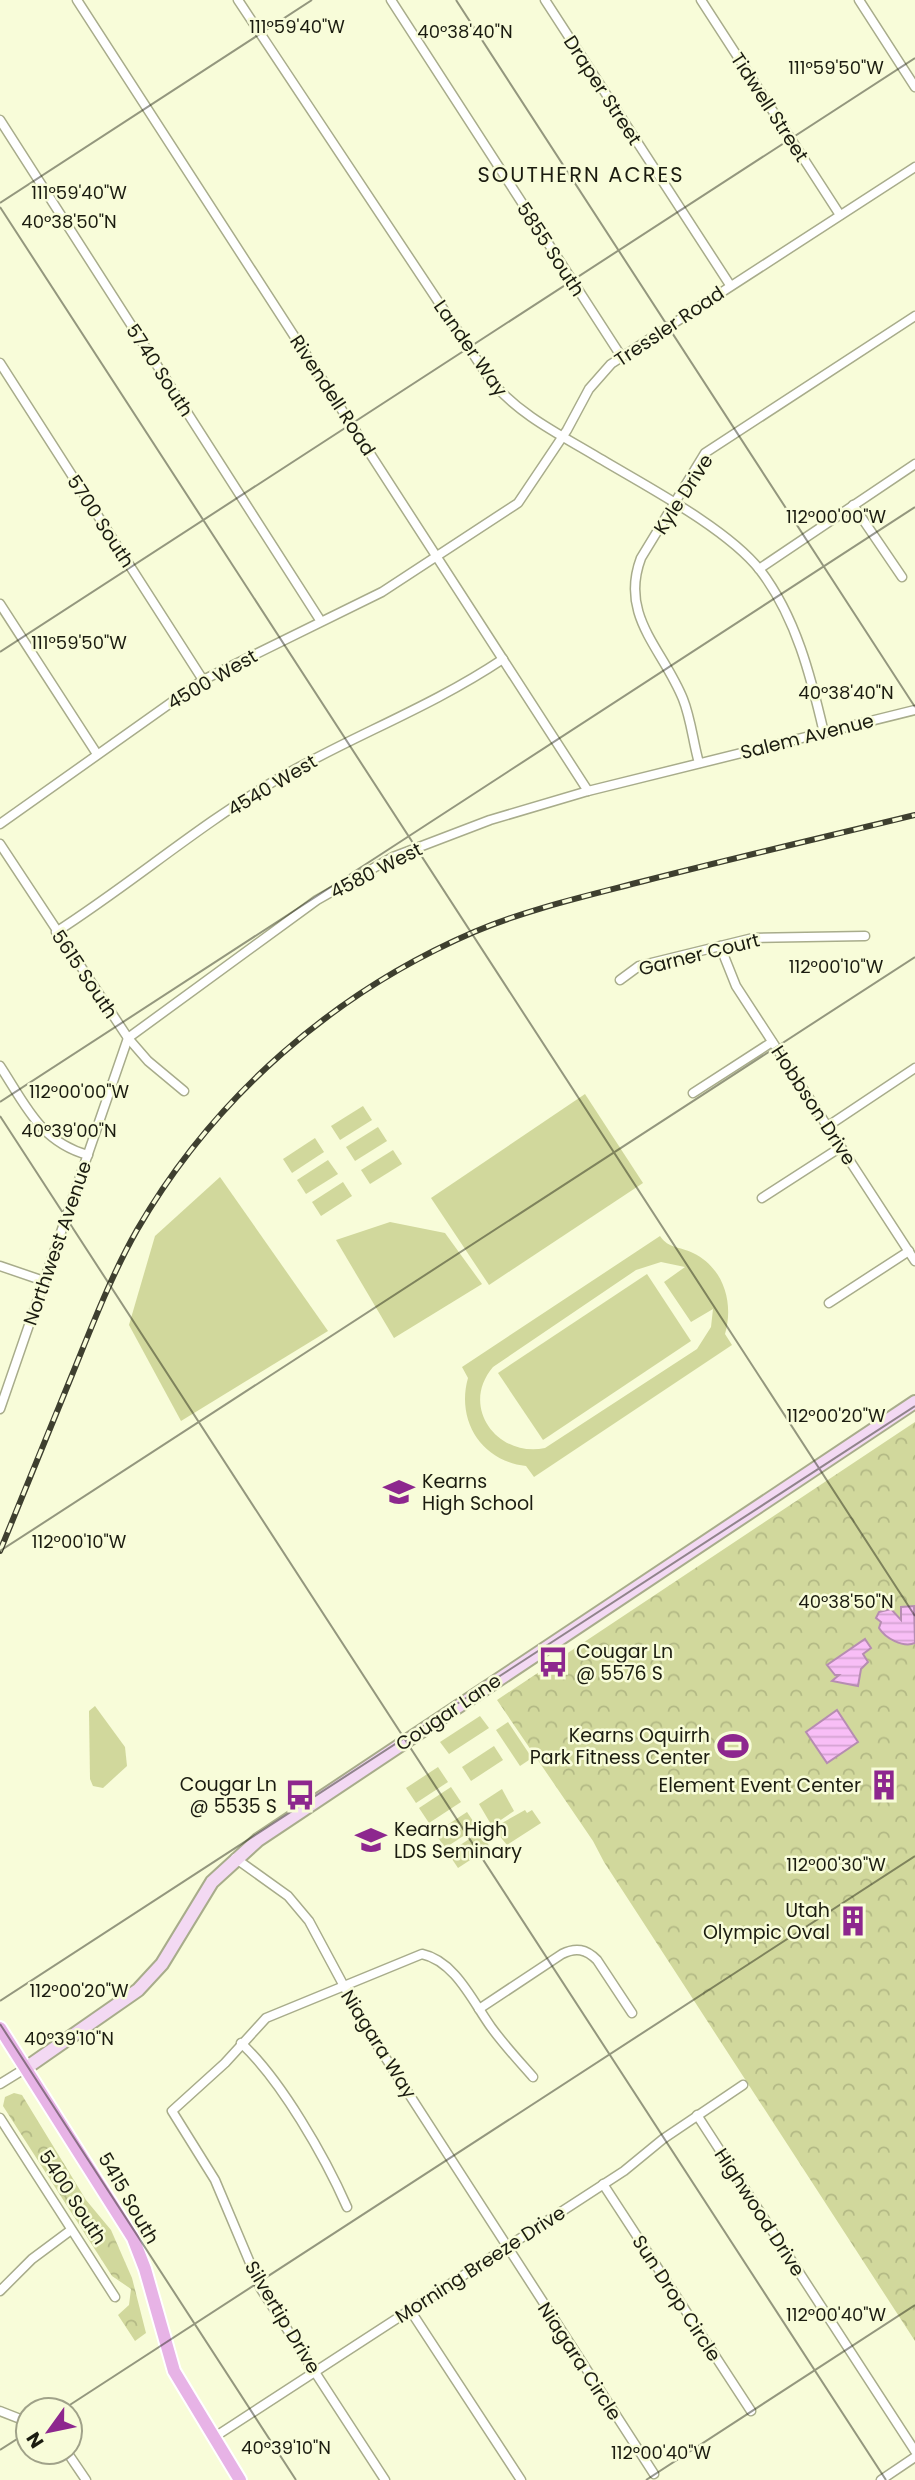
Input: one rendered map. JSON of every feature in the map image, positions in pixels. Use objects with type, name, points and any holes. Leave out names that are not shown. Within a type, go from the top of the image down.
[{"type":"main road","name":"Cougar Lane","points":[[26,2068],[138,1990],[162,1964],[212,1882],[235,1858],[361,1770],[915,1402]]},
{"type":"main road","name":"5415 South","points":[[0,2028],[133,2238],[145,2269],[174,2371],[213,2438]]},
{"type":"main road","points":[[213,2438],[240,2480]]},
{"type":"street","name":"Rivendell Road","points":[[77,0],[588,790]]},
{"type":"street","name":"Lander Way","points":[[238,0],[491,381],[510,403],[676,504],[719,534],[759,569],[780,602],[797,638],[824,733]]},
{"type":"street","name":"5855 South","points":[[391,0],[621,356]]},
{"type":"street","name":"Draper Street","points":[[545,0],[730,285]]},
{"type":"street","name":"Tidwell Street","points":[[701,0],[840,215]]},
{"type":"street","points":[[859,0],[915,87]]},
{"type":"street","name":"5740 South","points":[[0,120],[320,620]]},
{"type":"street","name":"Tressler Road","points":[[437,556],[517,503],[562,437],[589,389],[621,356],[915,167]]},
{"type":"street","name":"Kyle Drive","points":[[699,763],[683,700],[637,613],[634,576],[641,558],[705,453],[915,316]]},
{"type":"street","name":"5700 South","points":[[0,363],[203,680]]},
{"type":"street","points":[[759,569],[915,464]]},
{"type":"street","points":[[853,505],[902,577]]},
{"type":"street","name":"4500 West","points":[[0,824],[58,786],[97,754],[203,680],[320,620],[382,592],[437,556]]},
{"type":"street","points":[[0,604],[97,754]]},
{"type":"street","name":"4540 West","points":[[56,932],[267,786],[307,763],[445,696],[503,659]]},
{"type":"street","name":"Salem Avenue","points":[[699,763],[915,710]]},
{"type":"street","name":"4580 West","points":[[128,1038],[317,901],[393,858],[489,820],[588,790],[699,763]]},
{"type":"street","name":"5615 South","points":[[0,844],[128,1038],[148,1062],[184,1091]]},
{"type":"street","name":"Garner Court","points":[[620,980],[639,966],[767,936],[865,936]]},
{"type":"street","name":"Hobbson Drive","points":[[720,946],[727,971],[915,1261]]},
{"type":"street","name":"Northwest Avenue","points":[[0,1409],[128,1038]]},
{"type":"street","points":[[693,1093],[772,1042]]},
{"type":"street","points":[[0,1066],[45,1135],[69,1150],[88,1155]]},
{"type":"street","points":[[828,1126],[915,1068]]},
{"type":"street","points":[[762,1198],[841,1147]]},
{"type":"street","points":[[829,1303],[909,1251]]},
{"type":"street","points":[[0,1266],[44,1281]]},
{"type":"street","name":"Niagara Way","points":[[235,1858],[298,1906],[344,1988],[507,2246]]},
{"type":"street","points":[[479,2009],[562,1954],[576,1949],[590,1953],[597,1960],[632,2013]]},
{"type":"street","points":[[347,2207],[330,2169],[279,2090],[258,2059],[241,2043],[256,2026],[276,2012],[344,1988],[422,1954],[439,1962],[453,1974],[533,2077]]},
{"type":"street","name":"Silvertip Drive","points":[[241,2043],[217,2071],[172,2111],[215,2180],[261,2289],[385,2480]]},
{"type":"street","points":[[0,2084],[26,2068]]},
{"type":"street","name":"Morning Breeze Drive","points":[[213,2438],[603,2184],[743,2085]]},
{"type":"street","name":"Highwood Drive","points":[[697,2115],[915,2451]]},
{"type":"street","name":"5400 South","points":[[0,2118],[115,2297]]},
{"type":"street","name":"Sun Drop Circle","points":[[603,2184],[751,2411]]},
{"type":"street","points":[[0,2291],[32,2259],[71,2230]]},
{"type":"street","name":"Niagara Circle","points":[[507,2246],[654,2474]]},
{"type":"street","points":[[410,2310],[521,2480]]},
{"type":"street","points":[[881,2480],[915,2458]]},
{"type":"green space","points":[[585,1094],[643,1183],[489,1285],[431,1198]]},
{"type":"green space","points":[[363,1106],[372,1120],[340,1140],[331,1126]]},
{"type":"green space","points":[[378,1127],[387,1141],[355,1161],[346,1147]]},
{"type":"green space","points":[[315,1138],[324,1152],[292,1173],[283,1159]]},
{"type":"green space","points":[[393,1150],[402,1164],[370,1184],[361,1170]]},
{"type":"green space","points":[[328,1160],[338,1174],[306,1194],[297,1180]]},
{"type":"green space","points":[[220,1177],[328,1331],[181,1421],[129,1325],[155,1236]]},
{"type":"green space","points":[[343,1182],[352,1196],[321,1216],[312,1202]]},
{"type":"green space","points":[[390,1222],[445,1233],[482,1284],[394,1338],[336,1240]]},
{"type":"green space","points":[[660,1236],[671,1245],[704,1260],[719,1277],[724,1288],[728,1310],[725,1334],[732,1345],[534,1477],[526,1466],[510,1463],[496,1456],[476,1436],[466,1409],[468,1378],[462,1367]],"holes":[[[661,1262],[685,1267],[664,1282],[691,1322],[713,1309],[711,1327],[697,1349],[545,1448],[528,1449],[512,1445],[499,1437],[489,1426],[482,1413],[480,1398],[484,1382],[493,1367],[636,1270]]]},
{"type":"green space","points":[[647,1274],[691,1341],[543,1440],[498,1373]]},
{"type":"green space","points":[[915,1422],[915,2341],[604,1862],[593,1841],[497,1700]]},
{"type":"green space","points":[[95,1706],[125,1747],[127,1766],[103,1788],[93,1786],[90,1779],[89,1711]]},
{"type":"green space","points":[[480,1716],[489,1728],[449,1754],[440,1742]]},
{"type":"green space","points":[[508,1722],[532,1758],[520,1766],[496,1730]]},
{"type":"green space","points":[[494,1746],[503,1760],[471,1781],[462,1767]]},
{"type":"green space","points":[[438,1767],[448,1782],[416,1803],[406,1788]]},
{"type":"green space","points":[[451,1787],[461,1802],[429,1823],[419,1808]]},
{"type":"green space","points":[[502,1789],[514,1811],[492,1826],[479,1804]]},
{"type":"green space","points":[[525,1810],[527,1813],[532,1810],[541,1823],[507,1845],[493,1828]]},
{"type":"green space","points":[[467,1812],[477,1827],[445,1848],[435,1833]]},
{"type":"green space","points":[[480,1832],[490,1847],[458,1868],[448,1853]]},
{"type":"green space","points":[[14,2093],[22,2095],[86,2200],[111,2230],[132,2278],[146,2333],[135,2341],[118,2315],[129,2305],[131,2289],[112,2276],[3,2106],[5,2097]]},
{"type":"shaded area","points":[[914,1606],[915,1643],[895,1641],[879,1628],[881,1622],[876,1618],[879,1612],[891,1609],[901,1620],[901,1607]]},
{"type":"shaded area","points":[[865,1639],[871,1648],[863,1654],[868,1662],[861,1669],[858,1686],[832,1681],[839,1675],[835,1675],[827,1665]]},
{"type":"shaded area","points":[[837,1710],[858,1742],[827,1763],[806,1732]]},
{"type":"railway","points":[[0,1551],[102,1301],[137,1230],[202,1136],[240,1094],[282,1054],[326,1018],[373,985],[422,957],[515,916],[644,881],[915,815]]},
{"type":"place","name":"Kearns High School","points":[[399,1492]]},
{"type":"place","name":"Cougar Ln @ 5576 S","points":[[553,1662]]},
{"type":"place","name":"Kearns Oquirrh Park Fitness Center","points":[[733,1746]]},
{"type":"place","name":"Element Event Center","points":[[884,1785]]},
{"type":"place","name":"Cougar Ln @ 5535 S","points":[[300,1795]]},
{"type":"place","name":"Kearns High LDS Seminary","points":[[371,1840]]},
{"type":"place","name":"Utah Olympic Oval","points":[[853,1921]]},
{"type":"district","name":"SOUTHERN ACRES","points":[[581,175]]}]
